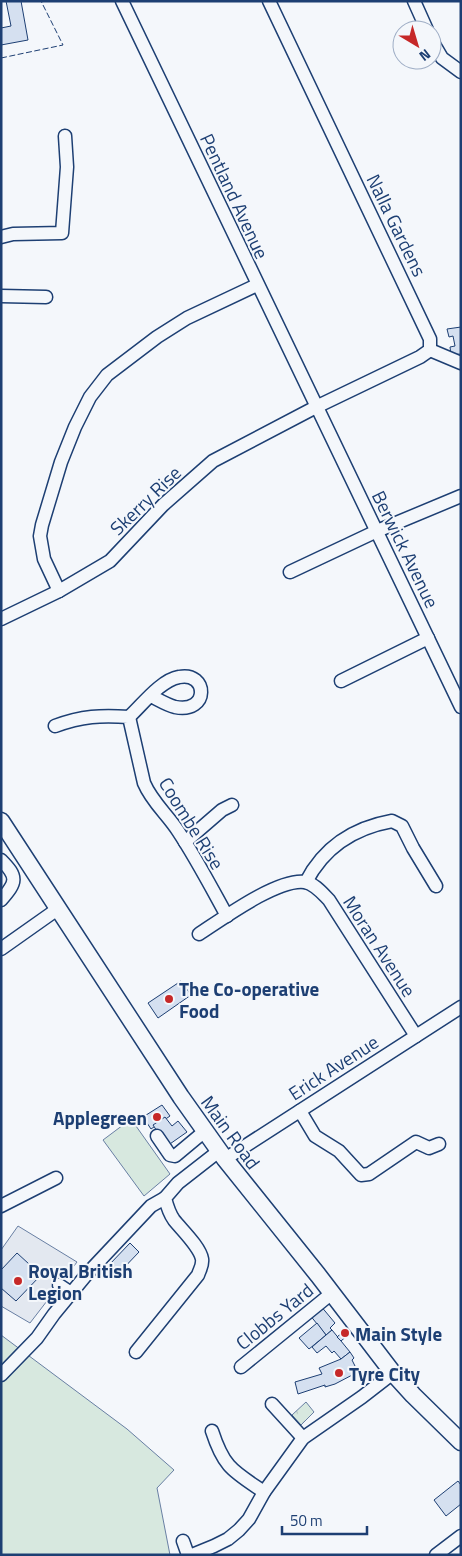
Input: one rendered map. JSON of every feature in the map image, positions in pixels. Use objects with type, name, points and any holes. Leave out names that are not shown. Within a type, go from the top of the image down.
[{"type":"main road","name":"Main Road","points":[[1,820],[222,1155],[393,1372],[413,1395],[461,1442]]},
{"type":"street","name":"Pentland Avenue","points":[[122,1],[256,285],[316,407]]},
{"type":"street","name":"Nalla Gardens","points":[[269,1],[430,339],[430,350]]},
{"type":"street","points":[[414,1],[423,20]]},
{"type":"street","points":[[442,58],[461,72]]},
{"type":"street","points":[[1,238],[13,234],[62,233],[67,167],[64,136]]},
{"type":"street","points":[[59,591],[44,559],[41,542],[42,525],[61,462],[90,397],[107,375],[157,337],[187,318],[256,285]]},
{"type":"street","points":[[1,296],[46,297]]},
{"type":"street","points":[[316,407],[420,357],[430,350],[461,363]]},
{"type":"street","name":"Berwick Avenue","points":[[316,407],[428,638],[457,687],[461,707]]},
{"type":"street","name":"Skerry Rise","points":[[1,619],[59,591],[110,561],[163,506],[213,462],[316,407]]},
{"type":"street","points":[[290,572],[377,531],[461,496]]},
{"type":"street","points":[[342,681],[428,638]]},
{"type":"street","points":[[55,726],[94,715],[129,717],[151,696]]},
{"type":"street","name":"Coombe Rise","points":[[129,717],[144,783],[148,792],[154,802],[173,822],[227,916]]},
{"type":"street","points":[[185,842],[222,810],[232,805]]},
{"type":"street","points":[[199,934],[273,889],[297,882],[306,882],[318,861],[336,845],[357,832],[381,823],[392,821],[402,826],[436,886]]},
{"type":"street","points":[[1,860],[13,873],[14,882],[1,900]]},
{"type":"street","name":"Moran Avenue","points":[[306,882],[322,892],[329,900],[416,1036]]},
{"type":"street","points":[[1,948],[59,908]]},
{"type":"street","name":"Erick Avenue","points":[[1,1375],[37,1338],[71,1293],[152,1206],[165,1198],[178,1183],[222,1155],[300,1111],[461,1007]]},
{"type":"street","points":[[300,1111],[315,1136],[339,1151],[362,1175],[369,1174],[416,1142],[429,1148],[439,1144]]},
{"type":"street","points":[[157,1136],[170,1155],[175,1156],[205,1131]]},
{"type":"street","points":[[1,1206],[56,1178]]},
{"type":"street","points":[[136,1352],[198,1275],[202,1265],[202,1257],[173,1218],[167,1208],[165,1198]]},
{"type":"street","points":[[59,1285],[71,1293]]},
{"type":"street","name":"Clobbs Yard","points":[[241,1367],[332,1293]]},
{"type":"street","points":[[192,1555],[228,1539],[239,1530],[249,1519],[264,1492],[303,1438],[362,1397],[393,1372]]},
{"type":"street","points":[[272,1404],[303,1438]]},
{"type":"street","points":[[212,1431],[227,1465],[264,1492]]},
{"type":"street","points":[[436,1555],[461,1536]]},
{"type":"street","points":[[183,1541],[188,1555]]},
{"type":"green space","points":[[131,1119],[170,1174],[144,1196],[103,1140]]},
{"type":"green space","points":[[1,1335],[127,1429],[174,1470],[157,1488],[170,1555],[1,1555]]},
{"type":"green space","points":[[306,1402],[314,1412],[301,1425],[292,1415]]},
{"type":"shaded area","points":[[18,1226],[77,1262],[30,1323],[1,1306],[1,1250]]},
{"type":"building","points":[[6,1],[21,1],[28,40],[1,45],[1,28],[11,26]]},
{"type":"building","points":[[461,327],[461,354],[451,355],[450,347],[455,346],[453,336],[449,337],[447,329]]},
{"type":"building","name":"The Co-operative Food","points":[[181,981],[191,995],[158,1018],[148,1003]]},
{"type":"building","name":"Applegreen","points":[[162,1105],[170,1116],[151,1129],[143,1117]]},
{"type":"building","points":[[165,1117],[172,1126],[178,1121],[187,1132],[167,1146],[153,1125]]},
{"type":"building","points":[[130,1243],[139,1252],[118,1274],[109,1265]]},
{"type":"building","name":"Royal British Legion","points":[[17,1253],[41,1275],[16,1301],[1,1288],[1,1270]]},
{"type":"building","points":[[320,1305],[335,1323],[330,1328],[332,1330],[326,1335],[309,1314]]},
{"type":"building","points":[[317,1323],[326,1335],[309,1349],[299,1338]]},
{"type":"building","points":[[332,1330],[350,1352],[341,1359],[326,1346],[317,1353],[312,1347]]},
{"type":"building","points":[[345,1330],[349,1334],[341,1341],[337,1337]]},
{"type":"building","name":"Tyre City","points":[[350,1352],[358,1372],[335,1384],[325,1387],[325,1385],[298,1394],[295,1382],[322,1374],[319,1368],[341,1359]]},
{"type":"building","points":[[458,1481],[461,1485],[461,1504],[446,1516],[434,1500]]},
{"type":"fence","points":[[1,58],[63,45],[41,1]]},
{"type":"place","name":"The Co-operative Food","points":[[169,999]]},
{"type":"place","name":"Applegreen","points":[[157,1117]]},
{"type":"place","name":"Royal British Legion","points":[[18,1281]]},
{"type":"place","name":"Main Style","points":[[345,1333]]},
{"type":"place","name":"Tyre City","points":[[339,1373]]}]
